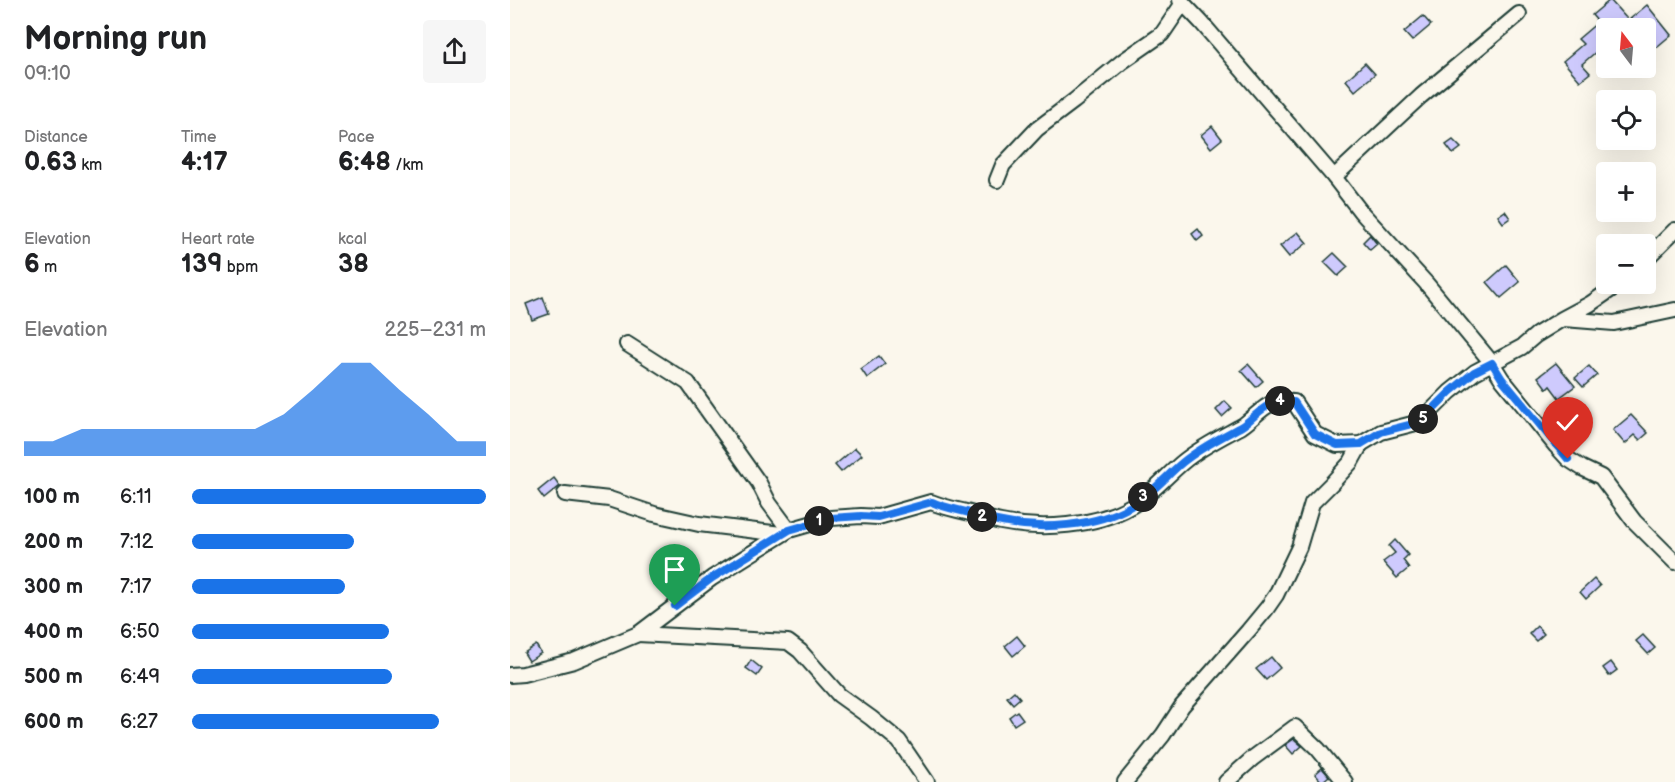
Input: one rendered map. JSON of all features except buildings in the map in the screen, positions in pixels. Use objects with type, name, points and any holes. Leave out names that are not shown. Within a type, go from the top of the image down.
[{"type":"street","points":[[997,180],[1003,165],[1037,129],[1123,61],[1162,34],[1182,2],[1202,22],[1361,212],[1426,284],[1568,459],[1601,477],[1634,521],[1675,562]]},
{"type":"street","points":[[1334,177],[1421,96],[1519,14]]},
{"type":"street","points":[[1656,249],[1675,230]]},
{"type":"street","points":[[510,675],[523,674],[574,661],[638,634],[712,578],[785,532],[831,518],[878,517],[932,502],[946,508],[1002,522],[1048,526],[1078,525],[1131,506],[1155,488],[1185,460],[1279,401],[1294,402],[1315,434],[1337,445],[1361,444],[1381,432],[1420,422],[1474,372],[1522,347],[1536,335],[1605,294]]},
{"type":"street","points":[[1562,319],[1614,323],[1675,310]]},
{"type":"street","points":[[627,344],[688,383],[759,483],[785,532]]},
{"type":"street","points":[[1125,782],[1163,735],[1182,706],[1267,608],[1276,595],[1299,547],[1312,503],[1351,462],[1361,444]]},
{"type":"street","points":[[565,494],[609,499],[654,514],[699,524],[785,532]]},
{"type":"street","points":[[638,634],[788,642],[800,651],[839,695],[899,741],[927,782]]},
{"type":"street","points":[[1226,782],[1253,758],[1296,727],[1345,782]]},
{"type":"route","points":[[675,606],[712,578],[789,530],[831,518],[878,517],[932,502],[946,508],[1002,522],[1048,526],[1078,525],[1131,506],[1155,488],[1185,460],[1279,401],[1294,402],[1315,434],[1337,445],[1361,444],[1381,432],[1420,422],[1474,372],[1492,363],[1502,379],[1568,459]]}]
